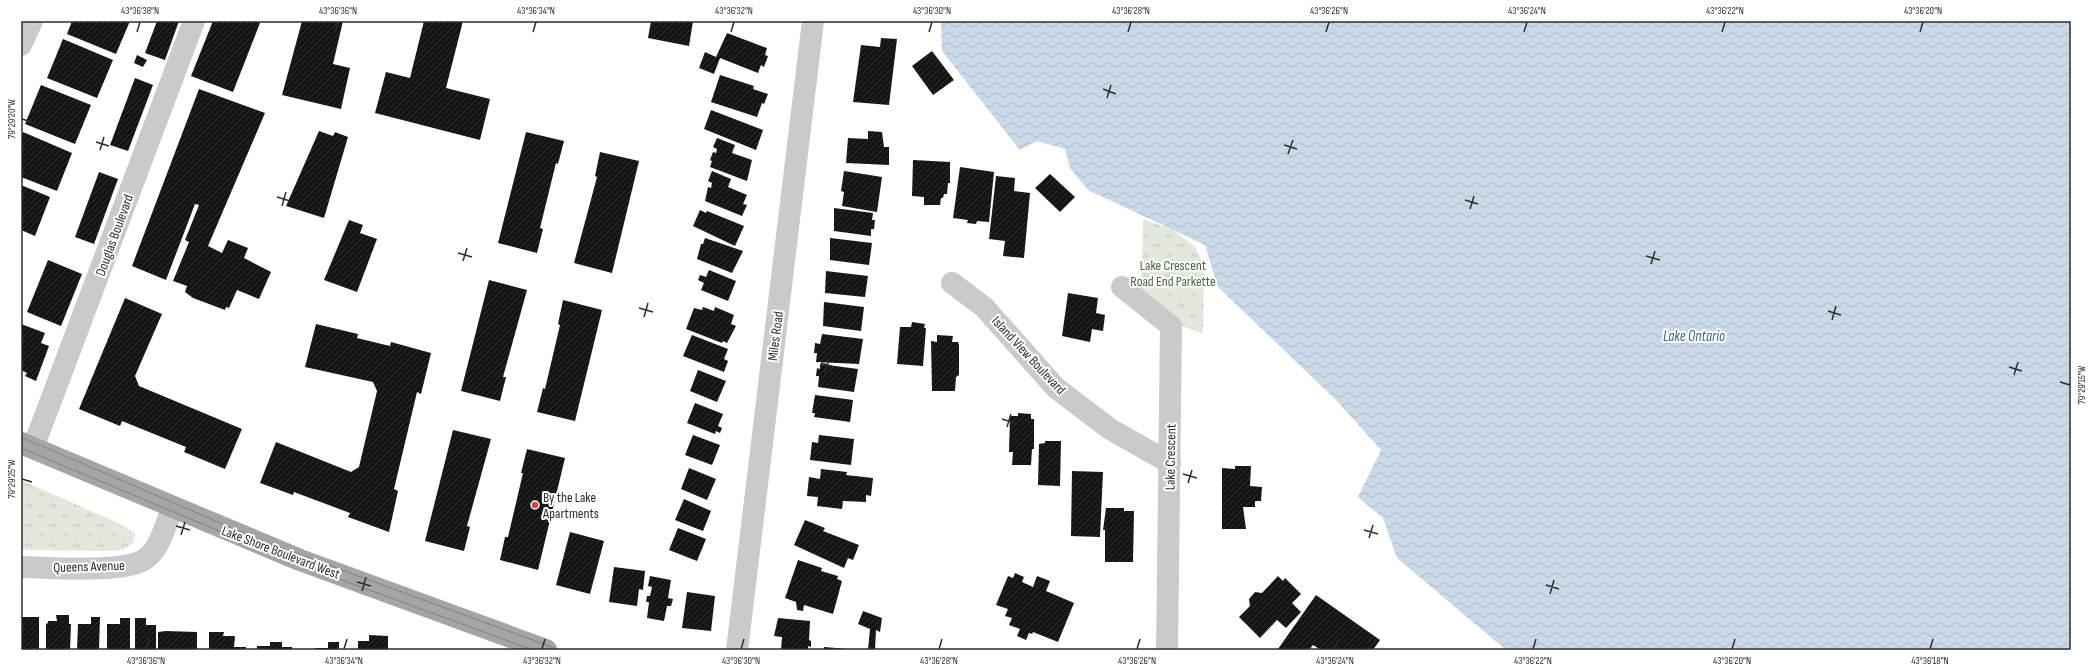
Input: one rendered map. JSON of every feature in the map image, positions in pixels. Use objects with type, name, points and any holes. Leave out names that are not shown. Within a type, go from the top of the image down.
[{"type":"main road","name":"Lake Shore Boulevard West","points":[[27,445],[173,508],[310,564],[546,650]]},
{"type":"street","points":[[21,45],[32,21]]},
{"type":"street","name":"Douglas Boulevard","points":[[27,445],[194,21]]},
{"type":"street","name":"Miles Road","points":[[737,650],[813,21]]},
{"type":"street","name":"Island View Boulevard","points":[[952,283],[984,307],[1056,388],[1110,429],[1170,463]]},
{"type":"street","name":"Lake Crescent","points":[[1122,287],[1171,326],[1167,650]]},
{"type":"street","name":"Queens Avenue","points":[[21,567],[110,567],[132,565],[146,559],[152,551],[173,508]]},
{"type":"green space","name":"Lake Crescent Road End Parkette","points":[[1143,219],[1173,230],[1195,247],[1204,265],[1203,334],[1141,310]]},
{"type":"green space","points":[[21,480],[118,523],[135,533],[133,543],[124,549],[115,551],[21,550]]},
{"type":"water","name":"Lake Ontario","points":[[941,21],[2071,21],[2071,650],[1506,650],[1397,558],[1383,518],[1358,497],[1381,450],[1335,399],[1218,287],[1205,245],[1088,190],[1070,168],[1065,149],[1037,141],[1020,150],[942,51]]},
{"type":"building","points":[[72,21],[130,21],[116,54],[67,34]]},
{"type":"building","points":[[157,21],[179,21],[165,60],[145,53]]},
{"type":"building","points":[[213,21],[256,21],[260,23],[233,92],[191,76]]},
{"type":"building","points":[[302,21],[343,21],[333,64],[350,68],[341,109],[282,95]]},
{"type":"building","points":[[424,21],[463,21],[446,88],[490,99],[480,140],[375,113],[386,72],[410,78]]},
{"type":"building","points":[[651,21],[693,21],[689,46],[648,38]]},
{"type":"building","points":[[727,33],[767,48],[765,55],[768,56],[764,67],[761,65],[758,73],[720,58],[714,74],[699,68],[705,52],[716,57]]},
{"type":"building","points":[[881,38],[897,39],[889,105],[853,102],[861,45],[880,47]]},
{"type":"building","points":[[63,39],[113,60],[97,98],[47,78]]},
{"type":"building","points":[[932,51],[954,80],[933,95],[912,66]]},
{"type":"building","points":[[137,55],[147,60],[143,67],[134,63]]},
{"type":"building","points":[[720,75],[754,86],[753,89],[768,94],[764,104],[762,103],[757,117],[711,102]]},
{"type":"building","points":[[135,78],[153,85],[128,151],[110,145]]},
{"type":"building","points":[[41,85],[91,105],[75,144],[25,124]]},
{"type":"building","points":[[199,89],[265,113],[208,246],[222,253],[228,240],[248,248],[244,258],[271,272],[259,299],[237,290],[229,308],[226,307],[225,310],[193,298],[185,292],[187,286],[173,281],[189,242],[185,240],[199,205],[195,204],[166,280],[132,266]]},
{"type":"building","points":[[711,110],[763,130],[756,150],[704,129]]},
{"type":"building","points":[[319,131],[333,136],[335,132],[348,137],[324,218],[286,206]]},
{"type":"building","points":[[868,131],[882,132],[884,147],[889,147],[889,165],[846,163],[848,138],[868,139]]},
{"type":"building","points":[[23,132],[72,153],[57,191],[21,177],[21,137]]},
{"type":"building","points":[[526,132],[564,141],[558,164],[556,163],[540,228],[543,229],[537,253],[498,243]]},
{"type":"building","points":[[717,138],[735,145],[732,153],[752,160],[747,181],[710,167],[712,161],[710,160],[713,152],[716,153],[717,149],[713,147]]},
{"type":"building","points":[[600,152],[639,161],[612,273],[574,263],[597,177],[595,176]]},
{"type":"building","points":[[913,160],[950,162],[950,183],[948,183],[947,194],[944,194],[943,198],[941,198],[940,205],[924,205],[924,197],[912,196]]},
{"type":"building","points":[[960,167],[994,172],[989,222],[977,221],[976,224],[967,223],[968,220],[953,218]]},
{"type":"building","points":[[712,171],[731,179],[728,187],[747,195],[743,204],[747,205],[742,216],[705,201],[708,187],[711,188],[712,183],[708,181]]},
{"type":"building","points":[[844,171],[882,177],[877,212],[842,206],[844,192],[841,191]]},
{"type":"building","points":[[99,172],[118,179],[94,244],[75,237]]},
{"type":"building","points":[[1050,174],[1075,197],[1060,212],[1035,188]]},
{"type":"building","points":[[996,176],[1015,178],[1014,191],[1030,193],[1024,258],[1003,256],[1005,241],[989,239]]},
{"type":"building","points":[[21,185],[50,197],[35,236],[21,230]]},
{"type":"building","points":[[834,208],[873,213],[872,220],[875,220],[874,229],[871,229],[871,236],[834,231]]},
{"type":"building","points":[[700,210],[706,213],[707,211],[744,226],[735,246],[693,226]]},
{"type":"building","points":[[349,220],[363,225],[360,233],[377,239],[357,292],[324,280]]},
{"type":"building","points":[[705,238],[743,251],[732,273],[697,259],[701,244],[703,244]]},
{"type":"building","points":[[830,238],[872,243],[869,265],[830,260]]},
{"type":"building","points":[[48,260],[82,274],[61,326],[27,312]]},
{"type":"building","points":[[709,270],[736,281],[728,301],[701,290],[704,283],[698,280],[700,275],[706,277]]},
{"type":"building","points":[[826,271],[868,276],[865,297],[825,293]]},
{"type":"building","points":[[489,280],[527,290],[503,377],[506,377],[500,401],[461,391]]},
{"type":"building","points":[[1068,293],[1098,298],[1096,313],[1105,315],[1103,331],[1092,329],[1090,342],[1062,336]]},
{"type":"building","points":[[125,298],[162,314],[135,376],[139,386],[242,429],[225,469],[184,452],[186,447],[122,421],[120,426],[79,409]]},
{"type":"building","points":[[563,300],[602,310],[575,421],[537,412],[543,388],[545,389],[560,325],[558,324]]},
{"type":"building","points":[[824,302],[864,307],[861,331],[823,326]]},
{"type":"building","points":[[703,307],[714,311],[715,307],[734,315],[731,324],[736,326],[727,343],[723,341],[722,343],[686,329],[694,308],[702,310]]},
{"type":"building","points":[[912,322],[925,324],[924,328],[926,328],[923,366],[897,364],[900,327],[911,327]]},
{"type":"building","points":[[21,324],[45,333],[41,343],[49,346],[36,381],[25,376],[27,373],[21,370]]},
{"type":"building","points":[[316,324],[358,334],[357,338],[390,346],[391,342],[431,353],[421,394],[417,392],[394,489],[398,491],[389,532],[348,517],[350,513],[294,492],[293,495],[260,483],[276,442],[351,472],[359,467],[377,391],[373,382],[305,367]]},
{"type":"building","points":[[822,334],[863,339],[859,364],[816,362],[817,353],[814,353],[815,343],[820,344]]},
{"type":"building","points":[[692,335],[728,349],[724,359],[728,361],[724,372],[683,356]]},
{"type":"building","points":[[937,335],[953,336],[952,342],[958,342],[959,345],[959,375],[956,377],[955,391],[932,391],[931,341],[937,342]]},
{"type":"building","points":[[820,364],[858,369],[854,392],[818,387],[819,376],[816,376],[817,368],[820,369]]},
{"type":"building","points":[[698,370],[726,381],[717,402],[690,391]]},
{"type":"building","points":[[815,395],[853,400],[850,422],[814,417],[815,413],[812,413]]},
{"type":"building","points":[[695,403],[723,414],[718,426],[722,428],[720,433],[716,431],[715,434],[687,423]]},
{"type":"building","points":[[1018,413],[1031,414],[1031,419],[1034,419],[1034,449],[1032,449],[1031,465],[1012,465],[1013,452],[1009,452],[1010,416],[1018,416]]},
{"type":"building","points":[[453,430],[491,439],[467,526],[470,527],[464,551],[425,541]]},
{"type":"building","points":[[693,435],[720,445],[712,465],[685,455]]},
{"type":"building","points":[[819,435],[854,439],[851,465],[810,460],[812,442],[818,443]]},
{"type":"building","points":[[1045,441],[1061,441],[1060,486],[1038,485],[1039,444],[1045,443]]},
{"type":"building","name":"By the Lake Apartments","points":[[527,449],[565,458],[538,570],[500,560],[505,537],[508,537]]},
{"type":"building","points":[[1235,466],[1251,466],[1250,486],[1262,487],[1261,501],[1255,501],[1255,507],[1243,507],[1246,529],[1222,529],[1222,468],[1235,469]]},
{"type":"building","points":[[689,468],[716,479],[707,500],[681,489]]},
{"type":"building","points":[[821,469],[847,472],[846,475],[873,478],[871,496],[866,495],[866,502],[843,501],[842,509],[817,506],[818,497],[807,496],[809,477],[820,479]]},
{"type":"building","points":[[1072,471],[1103,472],[1100,537],[1071,536]]},
{"type":"building","points":[[684,499],[711,511],[703,531],[675,520]]},
{"type":"building","points":[[1106,508],[1124,508],[1124,511],[1134,511],[1133,562],[1105,562],[1105,530],[1103,530]]},
{"type":"building","points":[[805,520],[825,528],[823,531],[859,545],[853,560],[848,558],[844,568],[794,545]]},
{"type":"building","points":[[678,528],[706,539],[697,561],[669,550]]},
{"type":"building","name":"By the Lake Apartments","points":[[570,532],[604,541],[590,594],[556,585]]},
{"type":"building","points":[[798,560],[822,568],[821,571],[838,576],[837,579],[842,581],[833,614],[804,605],[803,611],[797,610],[796,602],[785,598]]},
{"type":"building","points":[[614,567],[645,571],[643,590],[639,589],[637,606],[609,602]]},
{"type":"building","points":[[1015,573],[1024,577],[1022,582],[1033,587],[1037,576],[1050,581],[1046,591],[1074,603],[1058,642],[1033,632],[1032,634],[1029,633],[1026,640],[1017,636],[1020,629],[1009,625],[1012,618],[1005,616],[1008,609],[996,605],[1008,576],[1013,578]]},
{"type":"building","points":[[650,576],[671,580],[668,598],[673,599],[671,606],[667,606],[664,621],[647,618],[649,602],[646,602],[647,596],[650,596],[652,587],[648,586]]},
{"type":"building","points":[[1278,576],[1283,581],[1285,578],[1301,594],[1292,603],[1301,612],[1286,628],[1277,620],[1260,638],[1239,617],[1250,606],[1249,599],[1255,592],[1262,593]]},
{"type":"building","points":[[687,592],[715,596],[711,631],[682,628]]},
{"type":"building","points":[[1316,595],[1380,640],[1373,650],[1321,650],[1313,645],[1309,650],[1278,649]]},
{"type":"building","points":[[863,611],[882,618],[880,632],[876,630],[875,650],[868,650],[870,629],[858,624]]},
{"type":"building","points":[[56,615],[69,615],[69,624],[71,624],[70,650],[46,650],[46,624],[48,621],[57,621]]},
{"type":"building","points":[[21,617],[39,617],[39,650],[21,650]]},
{"type":"building","points":[[91,617],[100,617],[99,650],[77,650],[78,624],[91,624]]},
{"type":"building","points":[[120,618],[130,618],[130,650],[107,650],[107,624],[120,624]]},
{"type":"building","points":[[135,618],[146,618],[146,625],[156,625],[156,650],[135,650]]},
{"type":"building","points":[[778,618],[810,621],[809,640],[811,641],[811,647],[808,646],[808,650],[781,650],[782,637],[774,636]]},
{"type":"building","points":[[158,632],[197,632],[197,650],[158,650]]},
{"type":"building","points":[[209,632],[224,632],[223,636],[235,636],[234,647],[246,647],[246,650],[209,650]]},
{"type":"building","points":[[369,635],[388,636],[388,650],[358,650],[358,641],[369,641]]},
{"type":"building","points":[[270,642],[282,642],[282,647],[292,647],[292,650],[257,650],[257,646],[270,646]]},
{"type":"building","points":[[328,642],[339,642],[339,650],[315,650],[315,648],[328,648]]},
{"type":"building","points":[[824,647],[848,649],[848,650],[824,650]]},
{"type":"tram line","points":[[21,437],[260,540],[560,650]]},
{"type":"tram line","points":[[21,448],[298,564],[533,650]]},
{"type":"place","name":"By the Lake Apartments","points":[[535,505]]}]
